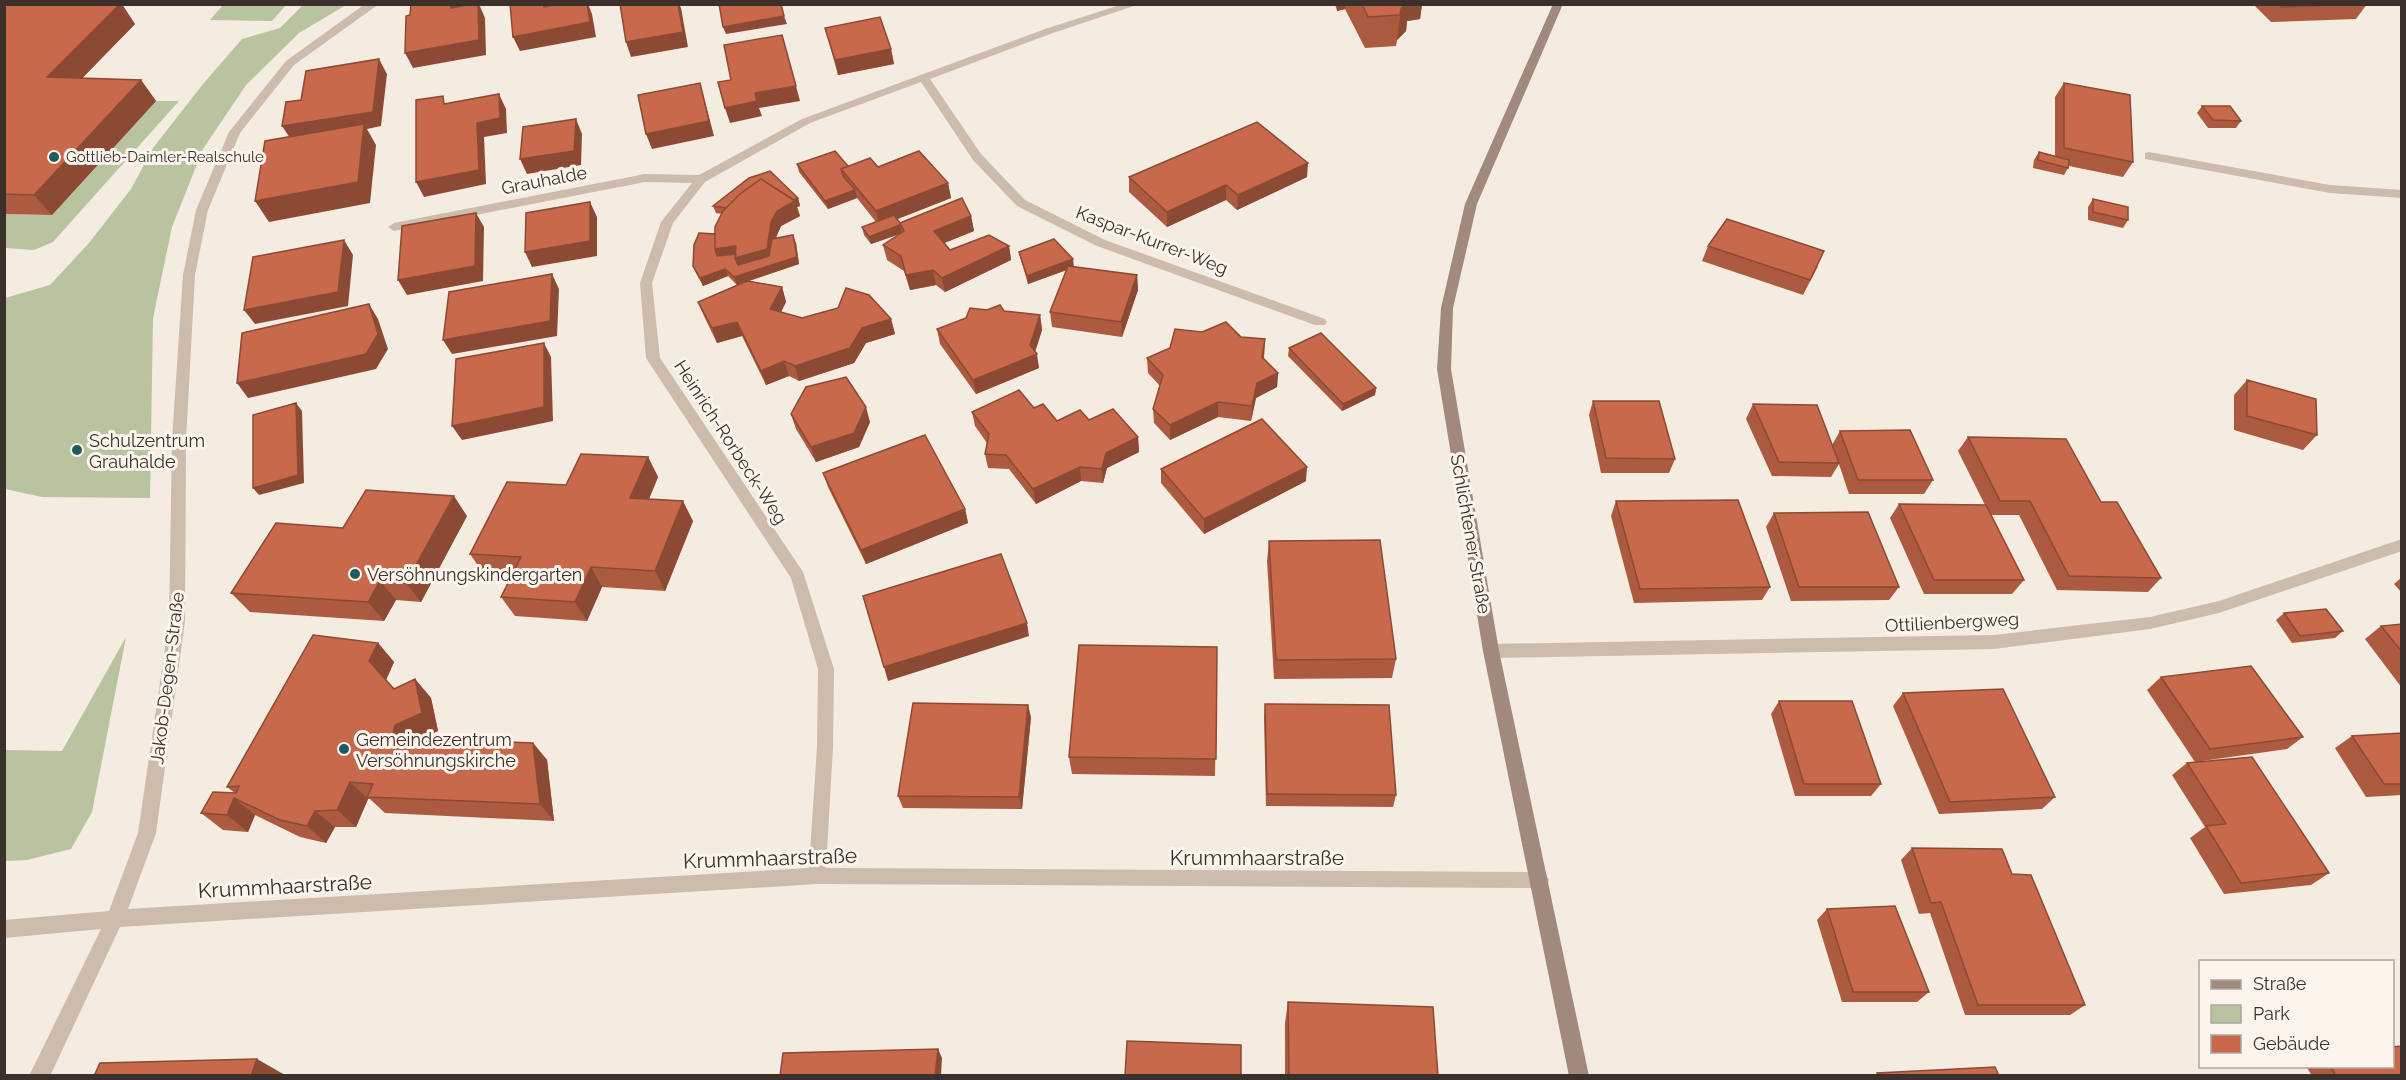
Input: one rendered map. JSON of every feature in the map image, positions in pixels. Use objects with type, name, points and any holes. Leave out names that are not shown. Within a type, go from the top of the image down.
[{"type":"main road","name":"Schlichtener Straße","points":[[1558,4],[1471,204],[1447,308],[1444,369],[1491,651],[1579,1076]]},
{"type":"street","name":"Jakob-Degen-Straße","points":[[39,1076],[115,919],[147,833],[177,621],[179,440],[189,275],[202,210],[235,132],[290,63],[357,13],[374,4]]},
{"type":"street","name":"Heinrich-Rorbeck-Weg","points":[[817,876],[825,747],[826,669],[798,576],[653,358],[646,283],[668,222],[700,180],[806,121],[1049,32],[1135,4]]},
{"type":"street","name":"Kaspar-Kurrer-Weg","points":[[924,78],[977,157],[1021,203],[1101,243],[1320,322]]},
{"type":"street","points":[[2149,156],[2330,189],[2402,194]]},
{"type":"street","name":"Grauhalde","points":[[394,227],[645,178],[700,180]]},
{"type":"street","name":"Ottilienbergweg","points":[[1491,651],[1994,642],[2150,623],[2173,618],[2218,607],[2402,545]]},
{"type":"street","name":"Krummhaarstraße","points":[[4,929],[115,919],[817,876],[1540,880]]},
{"type":"green space","points":[[223,5],[286,5],[272,21],[210,20]]},
{"type":"green space","points":[[303,5],[346,5],[299,33],[246,85],[203,149],[172,227],[153,318],[150,498],[42,497],[5,489],[5,298],[50,285],[89,243],[131,189],[153,148],[242,39],[280,28]]},
{"type":"green space","points":[[156,101],[179,101],[53,242],[34,250],[5,248],[4,214],[52,215]]},
{"type":"green space","points":[[126,637],[92,812],[71,849],[27,860],[5,861],[5,750],[62,751]]},
{"type":"building","name":"Gottlieb-Daimler-Realschule","points":[[4,4],[120,4],[47,77],[141,80],[34,195],[4,194]]},
{"type":"building","points":[[411,4],[451,4],[451,8],[478,4],[479,40],[405,53],[406,16],[410,15]]},
{"type":"building","points":[[510,4],[543,4],[544,7],[559,4],[587,4],[590,22],[513,37]]},
{"type":"building","points":[[620,4],[678,4],[683,32],[626,42]]},
{"type":"building","points":[[719,4],[781,4],[784,16],[723,27]]},
{"type":"building","points":[[1362,4],[1405,4],[1400,15],[1368,17]]},
{"type":"building","points":[[2278,4],[2358,4],[2281,7]]},
{"type":"building","points":[[880,17],[891,49],[835,60],[825,28]]},
{"type":"building","points":[[782,35],[796,86],[755,93],[757,101],[725,108],[718,82],[731,80],[724,45]]},
{"type":"building","points":[[379,59],[373,112],[282,126],[286,102],[301,100],[306,71]]},
{"type":"building","points":[[700,83],[709,121],[646,134],[638,95]]},
{"type":"building","points":[[2064,83],[2130,95],[2133,162],[2064,148]]},
{"type":"building","points":[[499,94],[500,118],[477,123],[479,170],[416,182],[416,100],[443,96],[444,104]]},
{"type":"building","points":[[2202,106],[2230,106],[2241,121],[2213,120]]},
{"type":"building","points":[[576,119],[574,151],[520,159],[523,127]]},
{"type":"building","points":[[1257,122],[1308,163],[1238,195],[1226,185],[1167,212],[1129,177]]},
{"type":"building","points":[[364,124],[358,182],[255,201],[265,141]]},
{"type":"building","points":[[835,151],[848,166],[841,169],[843,176],[855,190],[825,201],[797,164]]},
{"type":"building","points":[[919,151],[948,183],[876,211],[841,169],[870,158],[878,167]]},
{"type":"building","points":[[2039,152],[2069,160],[2068,168],[2038,160]]},
{"type":"building","points":[[770,171],[798,198],[794,200],[761,179],[740,194],[726,208],[713,206],[749,178]]},
{"type":"building","points":[[761,179],[795,201],[777,211],[771,222],[767,249],[735,258],[736,246],[715,249],[715,227],[723,211],[740,194]]},
{"type":"building","points":[[962,198],[971,216],[934,231],[950,250],[989,235],[1009,246],[942,278],[933,270],[906,275],[901,256],[883,245],[904,231],[900,223]]},
{"type":"building","points":[[2093,199],[2128,207],[2128,220],[2093,212]]},
{"type":"building","points":[[590,202],[590,241],[525,252],[526,213]]},
{"type":"building","points":[[476,213],[475,266],[398,280],[402,226]]},
{"type":"building","points":[[894,215],[900,225],[869,237],[862,227]]},
{"type":"building","points":[[1727,219],[1824,251],[1810,280],[1708,246]]},
{"type":"building","points":[[699,233],[715,234],[717,256],[736,254],[738,265],[769,256],[772,239],[793,235],[797,257],[734,277],[725,269],[700,278],[693,266],[694,245]]},
{"type":"building","points":[[1054,239],[1073,259],[1027,276],[1019,252]]},
{"type":"building","points":[[344,240],[338,292],[244,310],[253,257]]},
{"type":"building","points":[[1068,266],[1137,275],[1121,322],[1050,312]]},
{"type":"building","points":[[552,274],[550,321],[443,340],[449,292]]},
{"type":"building","points":[[747,281],[782,287],[770,309],[802,318],[838,308],[846,288],[869,295],[891,319],[862,328],[850,348],[795,366],[784,361],[761,371],[737,322],[712,328],[698,302]]},
{"type":"building","points":[[369,304],[378,334],[366,354],[237,383],[242,333]]},
{"type":"building","points":[[1000,305],[1004,311],[1040,315],[1030,345],[1037,354],[973,380],[937,329],[966,318],[970,308],[987,310]]},
{"type":"building","points":[[1226,322],[1241,337],[1265,339],[1262,357],[1278,373],[1257,383],[1252,406],[1218,402],[1170,425],[1153,409],[1163,375],[1147,358],[1170,348],[1175,329],[1202,332]]},
{"type":"building","points":[[1321,333],[1376,388],[1343,404],[1289,348]]},
{"type":"building","points":[[544,343],[544,407],[452,426],[456,359]]},
{"type":"building","points":[[846,377],[866,407],[854,433],[811,447],[791,414],[806,387]]},
{"type":"building","points":[[2247,380],[2316,399],[2317,435],[2247,416]]},
{"type":"building","points":[[1019,390],[1034,408],[1043,404],[1057,421],[1080,410],[1089,420],[1113,409],[1138,437],[1106,453],[1102,469],[1080,467],[1033,489],[1006,455],[985,454],[989,434],[972,412]]},
{"type":"building","points":[[1593,401],[1659,401],[1675,459],[1606,458]]},
{"type":"building","points":[[296,403],[298,475],[253,488],[253,415]]},
{"type":"building","points":[[1753,404],[1817,405],[1839,463],[1779,462]]},
{"type":"building","points":[[1262,419],[1307,467],[1204,519],[1161,469]]},
{"type":"building","points":[[1910,430],[1933,480],[1858,480],[1840,431]]},
{"type":"building","points":[[925,435],[965,509],[861,550],[823,473]]},
{"type":"building","points":[[1968,437],[2066,439],[2101,502],[2117,502],[2161,578],[2069,576],[2030,501],[2000,501]]},
{"type":"building","points":[[581,454],[648,457],[630,498],[683,501],[655,571],[591,567],[575,602],[501,597],[521,557],[470,554],[507,482],[566,485]]},
{"type":"building","name":"Versöhnungskindergarten","points":[[366,490],[454,496],[406,583],[380,581],[368,602],[231,593],[276,523],[343,528]]},
{"type":"building","points":[[1738,500],[1770,587],[1640,589],[1616,501]]},
{"type":"building","points":[[1899,504],[1986,505],[2024,580],[1934,580]]},
{"type":"building","points":[[1868,512],[1899,587],[1799,587],[1774,513]]},
{"type":"building","points":[[1380,540],[1396,659],[1276,660],[1269,541]]},
{"type":"building","points":[[1001,554],[1027,623],[884,667],[863,596]]},
{"type":"building","points":[[2326,609],[2343,631],[2300,636],[2284,613]]},
{"type":"building","points":[[2402,624],[2402,652],[2381,626]]},
{"type":"building","name":"Gemeindezentrum Versöhnungskirche","points":[[313,635],[378,643],[369,661],[394,689],[415,679],[422,713],[395,725],[392,738],[533,743],[540,804],[367,797],[373,784],[350,782],[337,810],[315,811],[307,826],[280,820],[234,798],[227,815],[201,813],[213,792],[236,793],[239,786],[227,787]]},
{"type":"building","points":[[1079,645],[1217,647],[1216,759],[1069,757]]},
{"type":"building","points":[[2251,666],[2303,737],[2210,749],[2161,677]]},
{"type":"building","points":[[2003,689],[2055,797],[1950,802],[1903,693]]},
{"type":"building","points":[[1779,701],[1852,701],[1881,784],[1804,784]]},
{"type":"building","points":[[913,703],[1028,705],[1019,797],[898,796]]},
{"type":"building","points":[[1265,704],[1389,705],[1396,795],[1267,794]]},
{"type":"building","points":[[2402,733],[2402,784],[2384,784],[2352,736]]},
{"type":"building","points":[[2252,757],[2329,873],[2241,883],[2206,826],[2226,824],[2187,763]]},
{"type":"building","points":[[1912,848],[2002,849],[2012,874],[2031,875],[2085,1005],[1978,1005],[1941,902],[1931,903]]},
{"type":"building","points":[[1895,906],[1929,992],[1853,992],[1827,909]]},
{"type":"building","points":[[1288,1002],[1433,1007],[1438,1076],[1289,1076]]},
{"type":"building","points":[[1127,1041],[1241,1045],[1241,1076],[1125,1076]]},
{"type":"building","points":[[2402,1046],[2402,1076],[2336,1076],[2332,1068],[2394,1068],[2394,1047]]},
{"type":"building","points":[[938,1049],[935,1076],[780,1076],[783,1053]]},
{"type":"building","points":[[257,1059],[251,1076],[94,1076],[100,1063]]},
{"type":"building","points":[[1995,1067],[1999,1076],[1878,1076],[1877,1073]]},
{"type":"place","name":"Gottlieb-Daimler-Realschule","points":[[54,157]]},
{"type":"place","name":"Schulzentrum Grauhalde","points":[[77,450]]},
{"type":"place","name":"Versöhnungskindergarten","points":[[355,574]]},
{"type":"place","name":"Gemeindezentrum Versöhnungskirche","points":[[344,749]]}]
